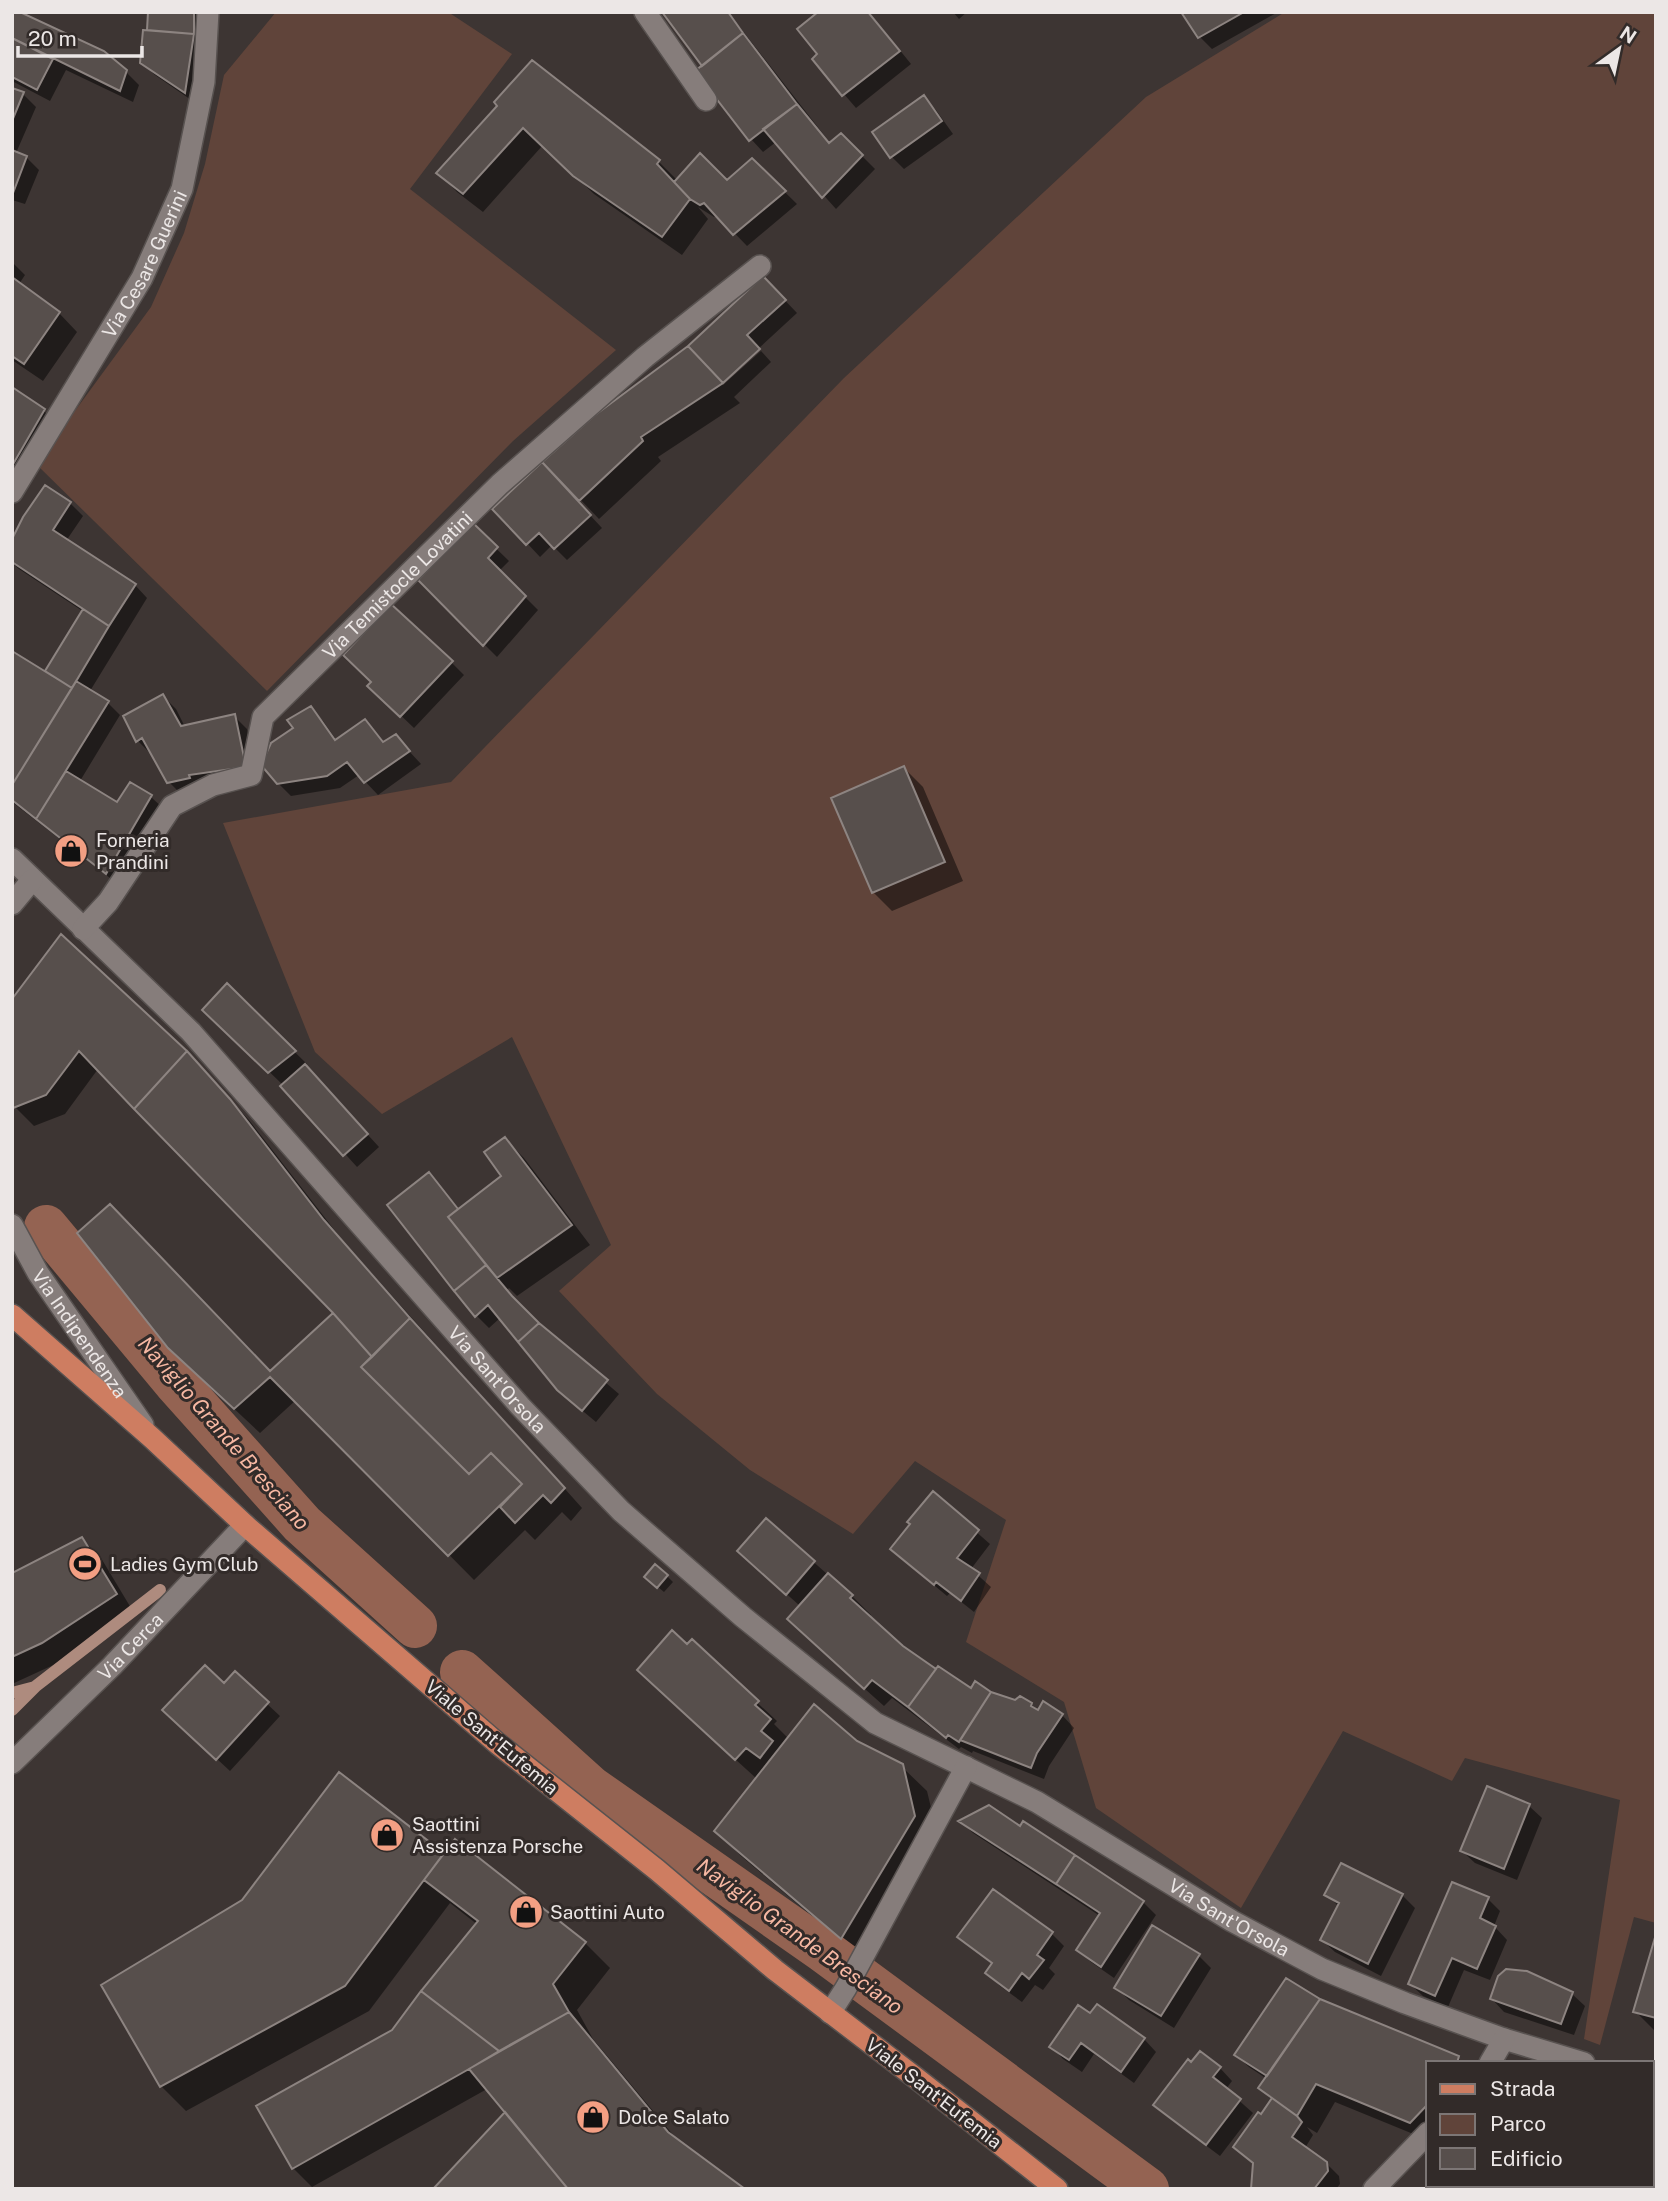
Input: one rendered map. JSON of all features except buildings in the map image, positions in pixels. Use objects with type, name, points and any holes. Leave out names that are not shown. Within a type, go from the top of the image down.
[{"type":"main road","name":"Viale Sant'Eufemia","points":[[12,1315],[152,1438],[245,1525],[498,1744],[657,1870],[775,1970],[1057,2189]]},
{"type":"street","name":"Via Cesare Guerini","points":[[12,492],[142,278],[182,189],[204,82],[208,12]]},
{"type":"street","points":[[645,12],[706,100]]},
{"type":"street","name":"Via Temistocle Lovatini","points":[[83,929],[108,902],[172,806],[212,785],[251,775],[263,717],[500,484],[645,356],[760,266]]},
{"type":"street","points":[[12,859],[83,929]]},
{"type":"street","points":[[12,904],[33,880]]},
{"type":"street","name":"Via Sant'Orsola","points":[[83,929],[191,1032],[520,1406],[621,1511],[743,1617],[874,1723],[1037,1802],[1232,1922],[1322,1969],[1504,2039],[1577,2061]]},
{"type":"street","name":"Via Indipendenza","points":[[12,1225],[38,1273],[152,1438]]},
{"type":"street","name":"Via Cerca","points":[[12,1763],[112,1666],[245,1525]]},
{"type":"street","points":[[830,2012],[846,1988],[966,1767]]},
{"type":"street","points":[[1491,2061],[1504,2039]]},
{"type":"street","points":[[1374,2189],[1426,2135]]},
{"type":"green space","points":[[276,12],[448,12],[512,54],[410,189],[616,350],[513,441],[267,691],[36,464],[151,307],[184,233],[205,164],[224,75]]},
{"type":"green space","points":[[1285,12],[1656,12],[1656,1923],[1634,1917],[1600,2045],[1584,2039],[1620,1800],[1465,1758],[1452,1781],[1343,1731],[1241,1908],[1096,1808],[1064,1702],[966,1642],[1006,1520],[915,1461],[853,1534],[750,1470],[657,1394],[559,1291],[611,1245],[512,1037],[382,1114],[315,1052],[223,823],[451,782],[844,378],[1146,97]]},
{"type":"waterway","name":"Naviglio Grande Bresciano","points":[[46,1227],[175,1382],[302,1524],[415,1626]]},
{"type":"waterway","points":[[12,1710],[36,1686],[160,1590]]},
{"type":"waterway","name":"Naviglio Grande Bresciano","points":[[462,1672],[591,1788],[824,1951],[1147,2189]]},
{"type":"waterway","points":[[12,1693],[35,1687]]},
{"type":"place","name":"Forneria Prandini","points":[[71,851]]},
{"type":"place","name":"Ladies Gym Club","points":[[85,1564]]},
{"type":"place","name":"Saottini Assistenza Porsche","points":[[387,1835]]},
{"type":"place","name":"Saottini Auto","points":[[526,1912]]},
{"type":"place","name":"Dolce Salato","points":[[593,2117]]}]
